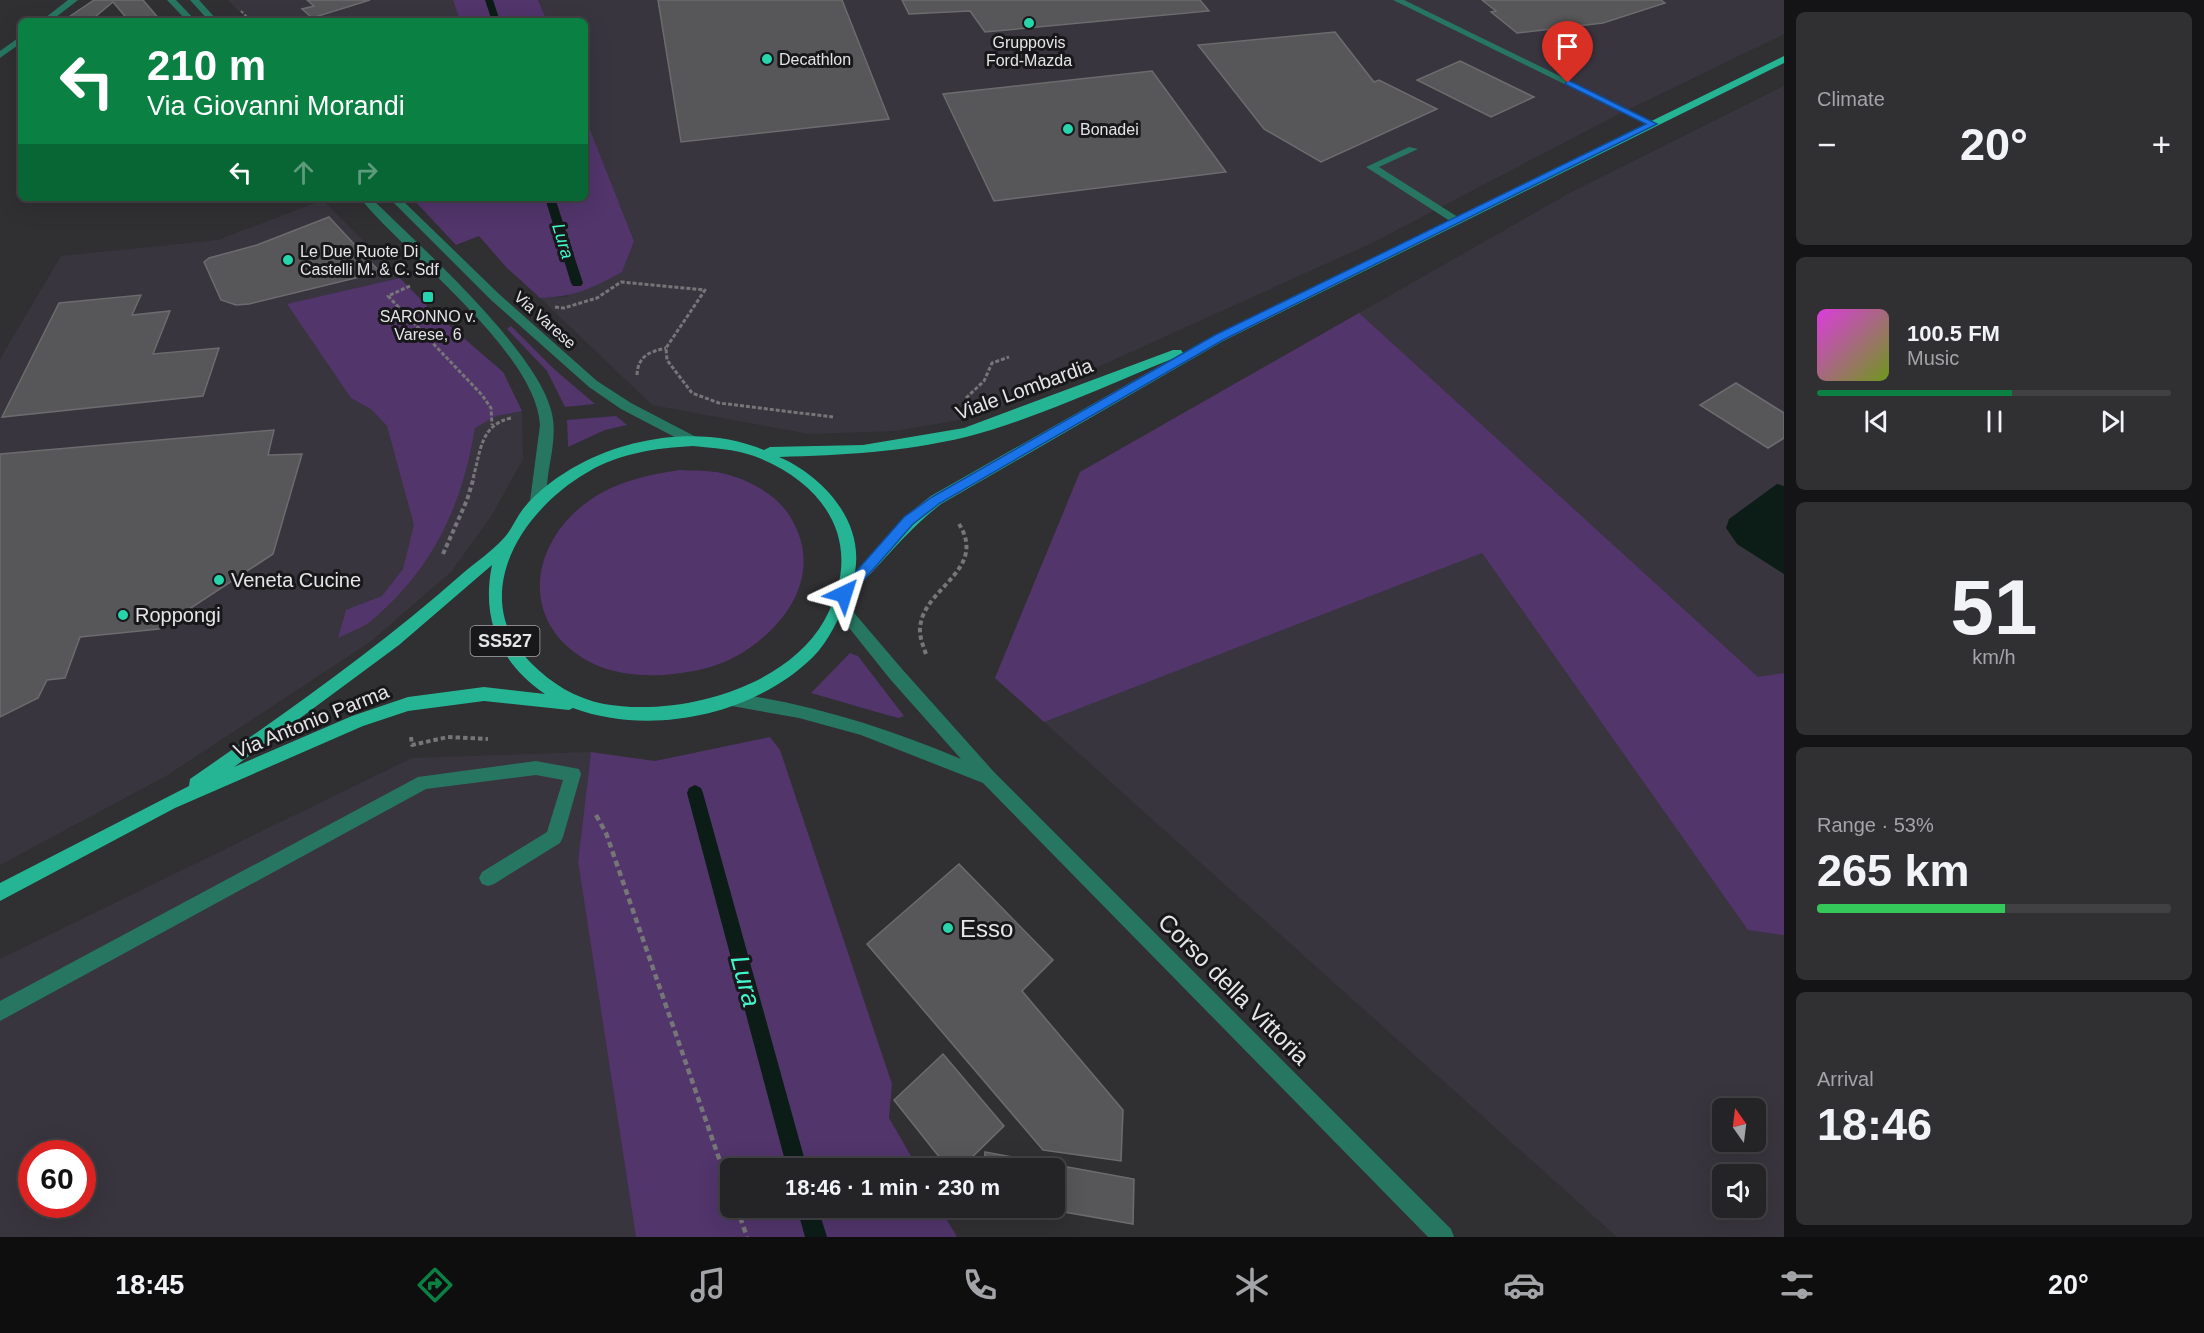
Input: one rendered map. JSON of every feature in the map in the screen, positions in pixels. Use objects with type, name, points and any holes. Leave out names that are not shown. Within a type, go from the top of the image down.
[{"type":"main road","name":"Viale Lombardia","points":[[842,600],[909,521],[936,500],[1219,338],[1784,59]]},
{"type":"main road","name":"Viale Lombardia","points":[[763,452],[863,450],[966,432],[1007,419],[1219,338]]},
{"type":"main road","name":"SS527","points":[[717,441],[763,452],[787,463],[807,477],[824,495],[837,514],[846,536],[849,560],[842,600],[820,638],[796,662],[766,683],[732,700],[694,710],[655,715],[616,713],[581,704],[550,690],[526,671],[508,648],[497,623],[494,596],[497,569],[506,543],[537,501],[567,478],[609,456],[665,442],[717,441]]},
{"type":"main road","name":"Via Antonio Parma","points":[[169,803],[330,688],[478,570],[506,543]]},
{"type":"main road","name":"Via Antonio Parma","points":[[0,892],[169,803],[358,721],[408,704],[484,694],[581,704]]},
{"type":"street","points":[[49,18],[74,0]]},
{"type":"street","points":[[171,0],[189,18]]},
{"type":"street","points":[[194,0],[211,18]]},
{"type":"street","points":[[1397,0],[1653,124]]},
{"type":"street","points":[[0,55],[18,41]]},
{"type":"street","points":[[1413,149],[1371,167],[1457,221]]},
{"type":"street","points":[[368,201],[518,359],[542,399],[546,415],[537,501]]},
{"type":"street","name":"Via Varese","points":[[397,201],[495,297],[593,384],[626,406],[693,441]]},
{"type":"street","name":"Corso della Vittoria","points":[[842,600],[896,674],[988,777],[1443,1237]]},
{"type":"street","name":"Corso della Vittoria","points":[[732,700],[787,707],[846,722],[988,777]]},
{"type":"street","points":[[0,1011],[424,782],[536,768],[573,774],[554,837],[488,878]]},
{"type":"path","points":[[439,274],[388,296],[482,394],[491,408],[492,425]]},
{"type":"path","points":[[544,306],[564,308],[597,298],[621,282],[705,290],[666,348],[666,360],[692,393],[719,403],[835,418]]},
{"type":"path","points":[[641,383],[637,372],[639,359],[645,353],[666,348]]},
{"type":"path","points":[[963,401],[984,381],[992,363],[1009,357]]},
{"type":"path","points":[[440,558],[456,530],[477,471],[485,435],[492,425],[517,417]]},
{"type":"path","points":[[927,657],[920,634],[922,613],[930,600],[960,572],[965,557],[965,537],[957,521]]},
{"type":"path","points":[[412,745],[448,736],[492,739]]},
{"type":"path","points":[[573,774],[606,833],[720,1161]]},
{"type":"path","points":[[740,1218],[747,1237]]},
{"type":"shaded area","points":[[228,0],[453,0],[459,18],[245,18]]},
{"type":"shaded area","points":[[453,0],[538,0],[546,18],[459,18]]},
{"type":"shaded area","points":[[538,0],[1784,0],[1784,34],[1617,115],[1374,242],[1049,389],[971,418],[895,431],[809,434],[652,405],[540,298],[566,297],[634,241],[588,125],[588,18],[546,18]]},
{"type":"shaded area","points":[[1784,86],[1784,1237],[1617,1237],[995,678],[1080,472],[1575,190]]},
{"type":"shaded area","points":[[588,125],[634,241],[622,272],[583,291],[540,298],[506,267],[479,236],[456,245],[415,201],[588,201]]},
{"type":"shaded area","points":[[324,201],[429,308],[503,372],[522,411],[523,459],[492,515],[451,572],[370,642],[166,776],[0,865],[0,359],[61,256],[218,240]]},
{"type":"shaded area","points":[[400,278],[429,308],[503,372],[522,411],[496,416],[475,428],[462,484],[453,510],[428,558],[393,601],[371,621],[338,638],[346,610],[382,596],[403,569],[414,525],[387,426],[371,409],[351,398],[287,304]]},
{"type":"shaded area","points":[[1359,313],[1758,677],[1784,673],[1784,935],[1748,930],[1482,553],[1044,722],[995,678],[1080,472]]},
{"type":"shaded area","points":[[511,326],[554,369],[595,404],[565,407],[547,371],[507,329]]},
{"type":"shaded area","points":[[616,416],[627,425],[605,430],[568,447],[567,420]]},
{"type":"shaded area","points":[[680,470],[716,472],[741,479],[770,495],[785,509],[800,539],[804,560],[801,580],[794,599],[769,632],[752,646],[733,658],[708,668],[672,674],[637,675],[596,665],[569,648],[551,627],[542,604],[540,579],[546,554],[559,530],[578,509],[603,492],[640,478]]},
{"type":"shaded area","points":[[1777,484],[1784,486],[1784,574],[1737,544],[1726,528],[1729,519]]},
{"type":"shaded area","points":[[850,653],[858,656],[904,716],[899,718],[811,693]]},
{"type":"shaded area","points":[[770,737],[780,750],[892,1084],[889,1118],[912,1158],[720,1158],[720,1218],[946,1218],[957,1237],[636,1237],[578,862],[591,752],[655,761]]},
{"type":"shaded area","points":[[591,752],[578,862],[636,1237],[0,1237],[0,959],[412,758]]},
{"type":"building","points":[[94,0],[143,0],[158,18],[126,18],[113,2],[94,18],[67,18]]},
{"type":"building","points":[[307,0],[370,0],[312,18],[302,9],[314,6]]},
{"type":"building","name":"Decathlon","points":[[658,0],[842,0],[889,119],[681,142]]},
{"type":"building","name":"Gruppovis Ford-Mazda","points":[[902,0],[1200,0],[1209,11],[985,32],[970,11],[909,14]]},
{"type":"building","points":[[1482,0],[1661,0],[1665,3],[1603,23],[1517,33],[1491,12],[1496,11]]},
{"type":"building","points":[[1335,32],[1374,82],[1379,80],[1437,109],[1321,162],[1264,129],[1198,45]]},
{"type":"building","points":[[1460,61],[1534,97],[1491,117],[1417,80]]},
{"type":"building","points":[[1152,71],[1226,172],[994,201],[943,94]]},
{"type":"building","name":"Le Due Ruote Di Castelli M. & C. Sdf","points":[[329,217],[380,272],[249,304],[236,305],[221,300],[204,262],[209,258],[257,245]]},
{"type":"building","points":[[141,295],[132,315],[170,311],[153,354],[219,348],[203,396],[2,417],[59,303]]},
{"type":"building","points":[[1736,383],[1784,413],[1784,438],[1768,448],[1700,405]]},
{"type":"building","points":[[274,430],[268,455],[302,454],[273,554],[159,629],[80,637],[65,678],[47,680],[38,698],[0,717],[0,454]]},
{"type":"building","points":[[959,864],[1053,960],[1022,991],[1123,1110],[1121,1161],[1043,1150],[867,944]]},
{"type":"building","points":[[943,1054],[1004,1126],[971,1158],[940,1158],[894,1100]]},
{"type":"building","points":[[985,1152],[1018,1158],[985,1158]]},
{"type":"building","points":[[1065,1166],[1134,1179],[1133,1224],[1065,1212]]},
{"type":"waterway","name":"Lura","points":[[489,0],[495,18]]},
{"type":"waterway","name":"Lura","points":[[551,201],[577,283]]},
{"type":"waterway","name":"Lura","points":[[695,793],[794,1158]]},
{"type":"waterway","name":"Lura","points":[[811,1218],[816,1237]]},
{"type":"place","name":"Gruppovis Ford-Mazda","points":[[1029,23]]},
{"type":"place","name":"Decathlon","points":[[767,59]]},
{"type":"place","name":"Bonadei","points":[[1068,129]]},
{"type":"place","name":"Le Due Ruote Di Castelli M. & C. Sdf","points":[[288,260]]},
{"type":"place","name":"SARONNO v. Varese, 6","points":[[428,297]]},
{"type":"place","name":"Veneta Cucine","points":[[219,580]]},
{"type":"place","name":"Roppongi","points":[[123,615]]},
{"type":"place","name":"Esso","points":[[948,928]]},
{"type":"route","points":[[844,594],[888,542],[909,521],[936,500],[1219,338],[1653,124],[1568,83]]}]
